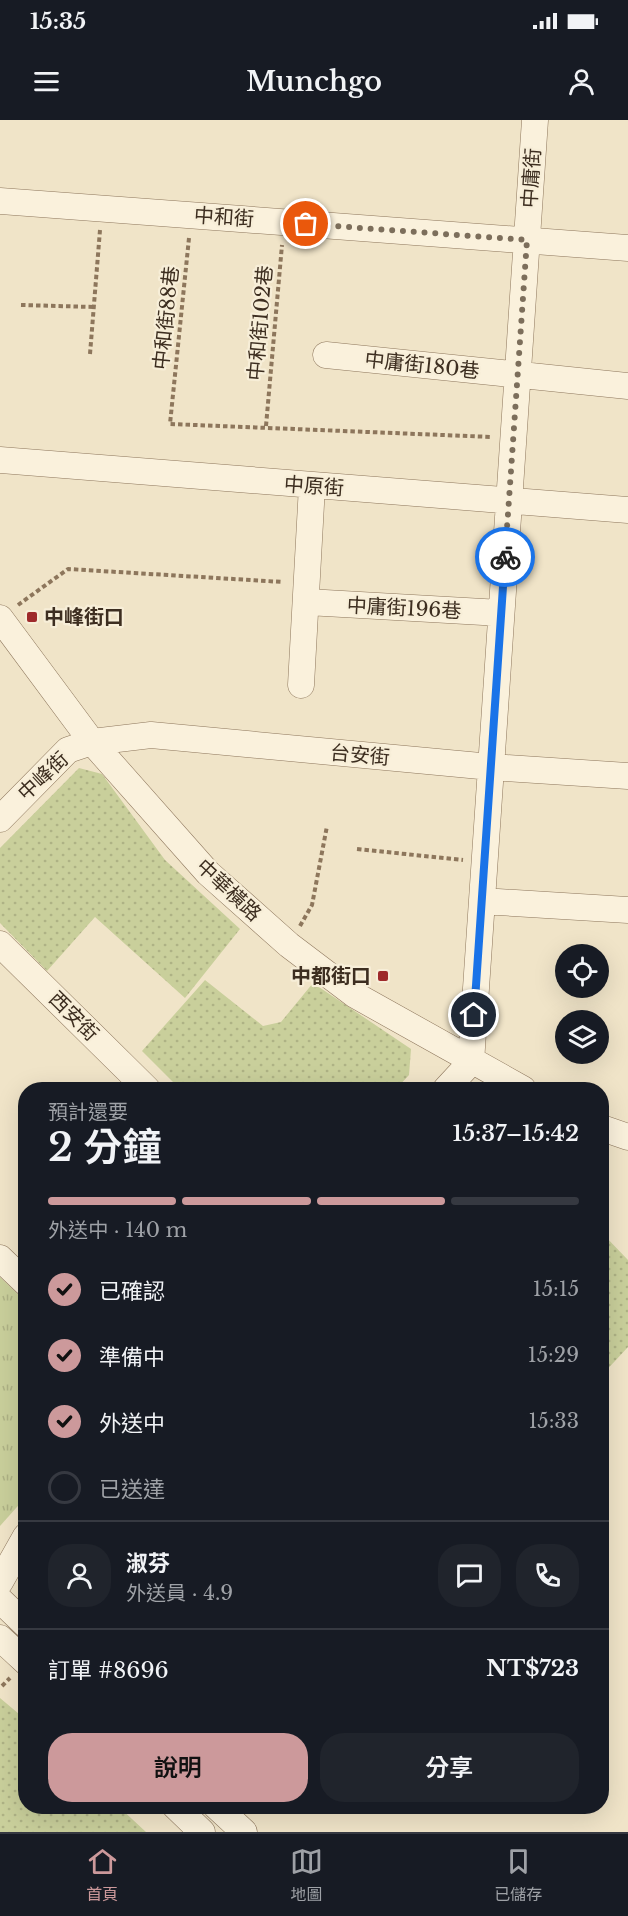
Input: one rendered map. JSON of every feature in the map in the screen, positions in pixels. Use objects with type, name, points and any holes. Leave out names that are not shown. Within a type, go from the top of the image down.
[{"type":"street","name":"中庸街","points":[[471,1062],[535,120]]},
{"type":"street","name":"中和街","points":[[0,201],[628,248]]},
{"type":"street","name":"中庸街180巷","points":[[326,355],[628,386]]},
{"type":"street","name":"中原街","points":[[0,460],[628,510]]},
{"type":"street","points":[[302,685],[312,486]]},
{"type":"street","name":"中庸街196巷","points":[[307,593],[501,613]]},
{"type":"street","name":"中華橫路","points":[[5,614],[92,742],[208,873],[289,945],[355,995],[510,1082]]},
{"type":"street","name":"台安街","points":[[92,742],[151,735],[491,767],[628,776]]},
{"type":"street","name":"中峰街","points":[[0,819],[68,750],[92,742]]},
{"type":"street","points":[[482,901],[628,909]]},
{"type":"street","name":"西安街","points":[[0,944],[140,1082]]},
{"type":"street","points":[[452,1082],[471,1062]]},
{"type":"street","points":[[609,1130],[628,1137]]},
{"type":"street","points":[[0,1258],[18,1275]]},
{"type":"street","points":[[0,1582],[18,1550]]},
{"type":"street","points":[[0,1600],[18,1617]]},
{"type":"street","points":[[0,1638],[18,1655]]},
{"type":"street","points":[[183,1814],[202,1832]]},
{"type":"street","points":[[224,1814],[243,1832]]},
{"type":"path","points":[[90,354],[102,208]]},
{"type":"path","name":"中和街88巷","points":[[191,215],[170,424],[266,426]]},
{"type":"path","name":"中和街102巷","points":[[266,426],[284,222]]},
{"type":"path","points":[[21,305],[94,307]]},
{"type":"path","points":[[266,426],[513,438]]},
{"type":"path","points":[[5,614],[68,569],[307,593]]},
{"type":"path","points":[[289,945],[312,905],[327,826]]},
{"type":"path","points":[[357,849],[484,862]]},
{"type":"green space","points":[[79,768],[102,774],[165,860],[240,929],[185,998],[95,917],[47,971],[0,923],[0,848]]},
{"type":"green space","points":[[205,980],[263,1026],[281,1022],[313,983],[411,1049],[409,1075],[402,1082],[173,1082],[142,1051]]},
{"type":"green space","points":[[609,1240],[628,1260],[628,1347],[609,1367]]},
{"type":"green space","points":[[0,1277],[18,1294],[18,1506],[0,1526]]},
{"type":"green space","points":[[0,1698],[18,1713],[18,1814],[127,1814],[146,1832],[0,1832]]},
{"type":"way so far","points":[[306,224],[527,240],[505,557]]},
{"type":"place","name":"中峰街口","points":[[32,617]]},
{"type":"place","name":"中都街口","points":[[383,976]]},
{"type":"route","points":[[474,1015],[505,557]]}]
